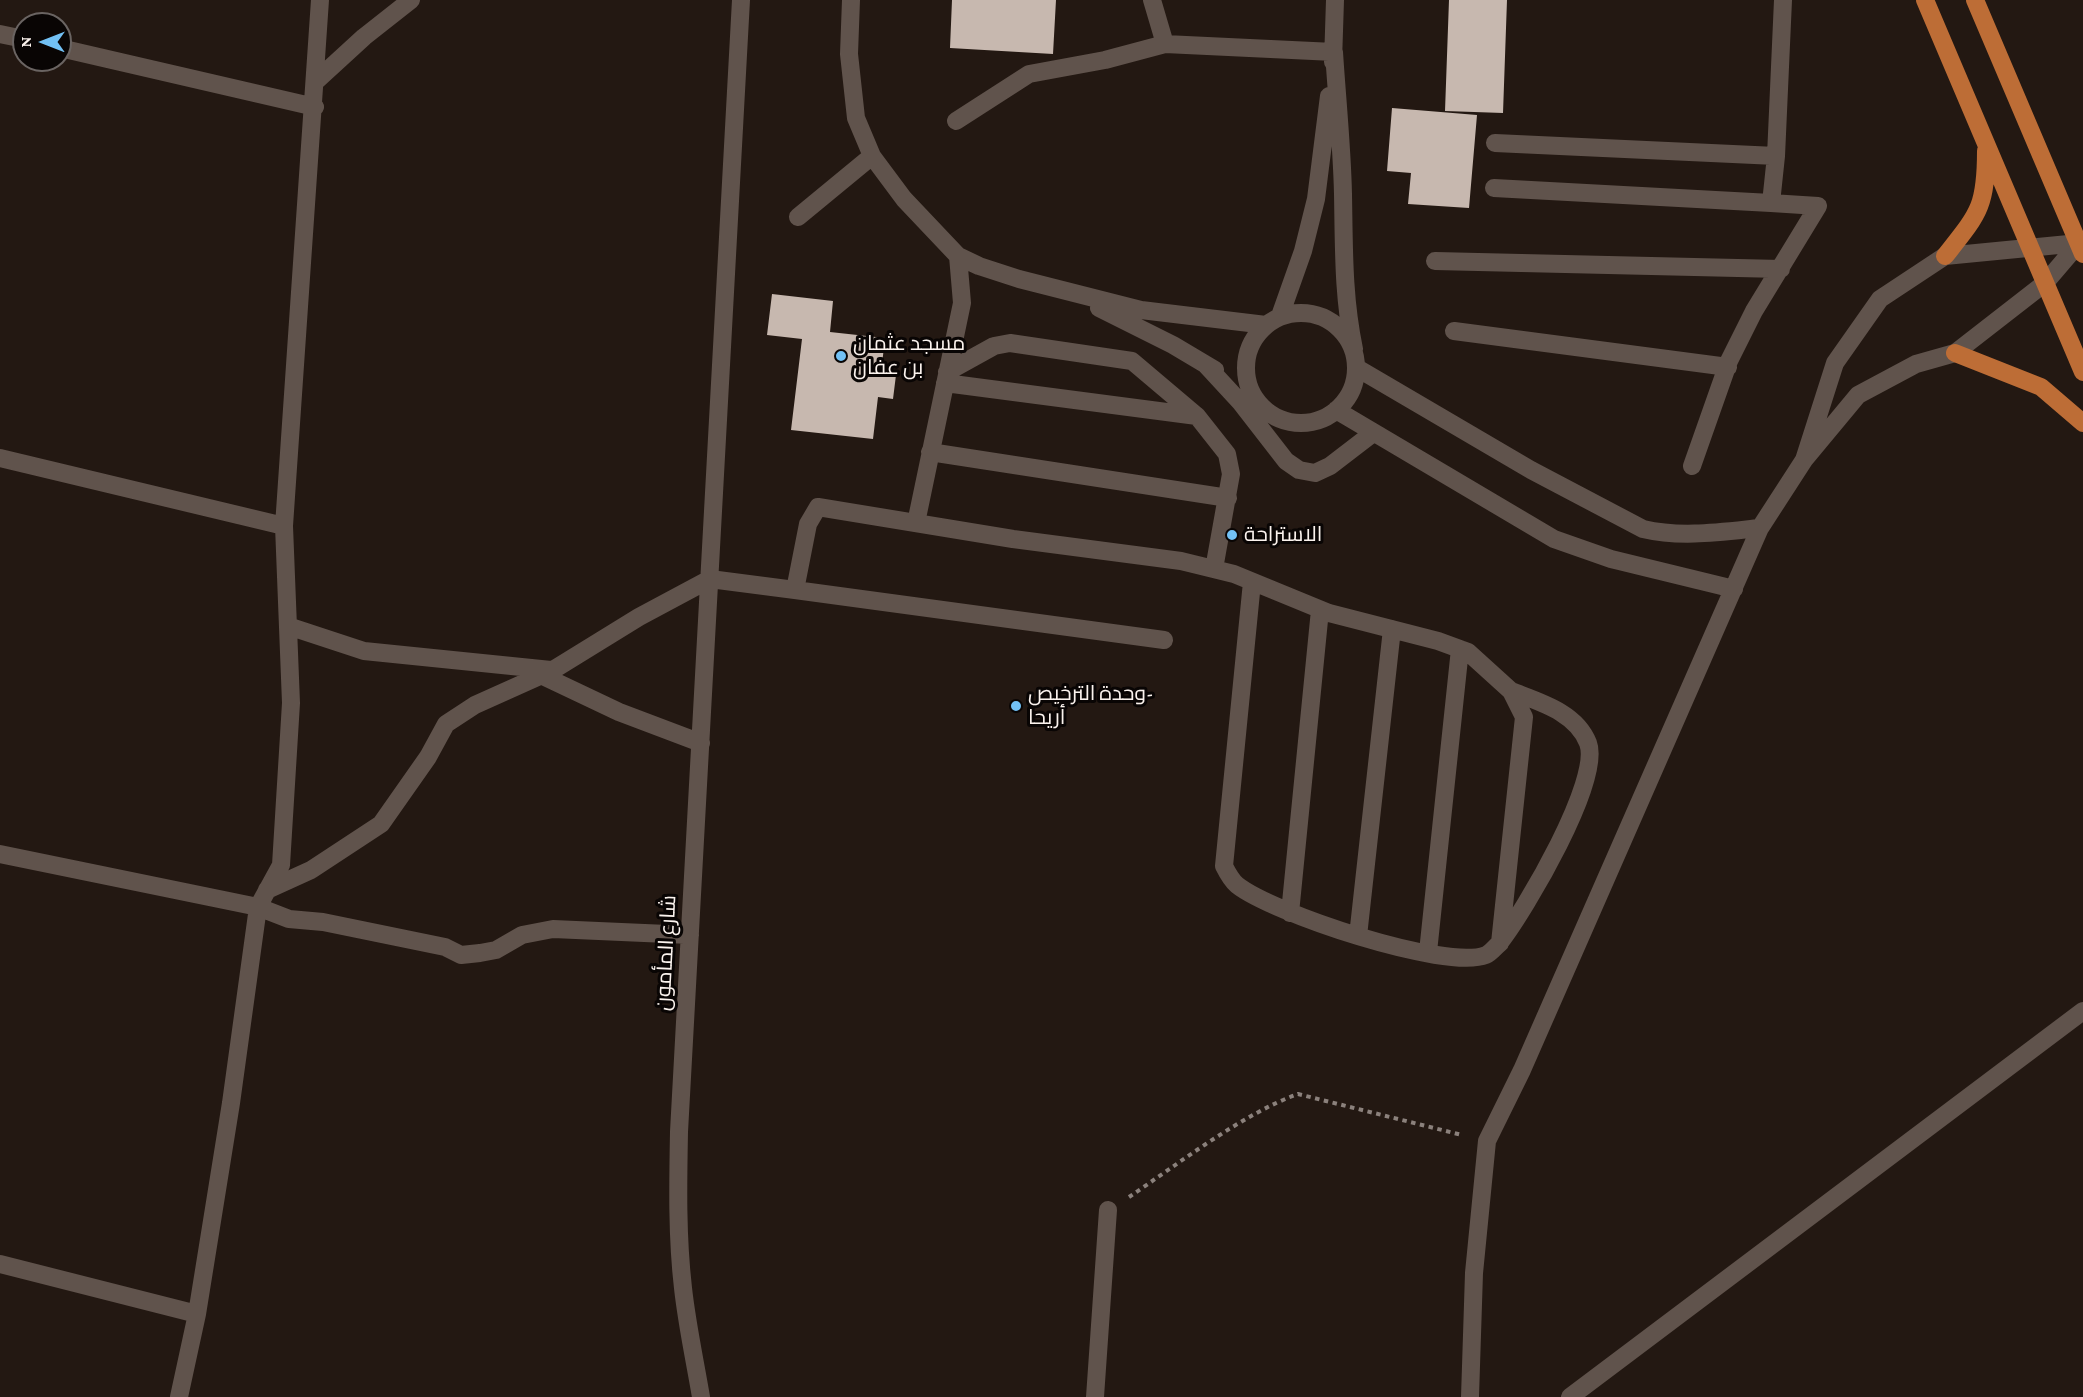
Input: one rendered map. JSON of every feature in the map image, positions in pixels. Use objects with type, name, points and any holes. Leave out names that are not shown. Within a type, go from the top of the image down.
[{"type":"main road","points":[[1925,0],[2083,372]]},
{"type":"main road","points":[[1975,0],[2082,245]]},
{"type":"main road","points":[[1945,256],[1977,216],[1986,186],[1986,143]]},
{"type":"main road","points":[[1955,353],[2041,387],[2083,423]]},
{"type":"street","points":[[179,1397],[197,1314],[231,1103],[258,907],[280,865],[291,703],[284,526],[315,106],[320,0]]},
{"type":"street","points":[[316,81],[364,37],[411,0]]},
{"type":"street","name":"شارع المأمون","points":[[701,1397],[688,1330],[678,1208],[679,1132],[741,0]]},
{"type":"street","points":[[851,0],[849,54],[856,118],[872,156],[904,199],[958,256],[979,266],[1069,293],[1141,310],[1273,320],[1298,312],[1316,314],[1332,321],[1345,333],[1354,349]]},
{"type":"street","points":[[1152,0],[1165,44]]},
{"type":"street","points":[[1334,52],[1316,199],[1303,251],[1273,320],[1254,339],[1247,356],[1246,373],[1250,390],[1261,406],[1276,417],[1294,423],[1313,422],[1336,410],[1344,403],[1353,387],[1357,368],[1346,313],[1344,283],[1343,193],[1334,52],[1335,0]]},
{"type":"street","points":[[1770,202],[1776,156],[1783,0]]},
{"type":"street","points":[[956,121],[1029,74],[1105,60],[1165,44],[1334,52]]},
{"type":"street","points":[[72,51],[315,106]]},
{"type":"street","points":[[1495,143],[1776,156]]},
{"type":"street","points":[[798,217],[872,156]]},
{"type":"street","points":[[1494,189],[1818,206],[1754,311],[1728,367],[1692,466]]},
{"type":"street","points":[[1803,459],[1835,363],[1880,299],[1945,256],[2030,247],[2082,245]]},
{"type":"street","points":[[1470,1397],[1474,1273],[1487,1141],[1522,1070],[1761,528],[1803,459],[1858,395],[1916,364],[1955,353],[2045,283],[2082,245]]},
{"type":"street","points":[[916,523],[962,303],[958,256]]},
{"type":"street","points":[[1435,261],[1780,269]]},
{"type":"street","points":[[1069,293],[1173,345],[1250,390]]},
{"type":"street","points":[[1454,331],[1728,367]]},
{"type":"street","points":[[946,377],[994,346],[1010,343],[1106,356],[1132,362],[1197,416],[1227,454],[1231,474],[1214,569]]},
{"type":"street","points":[[1205,364],[1241,403],[1286,461],[1299,470],[1314,473],[1330,466],[1373,433]]},
{"type":"street","points":[[1357,368],[1531,470],[1643,529],[1663,533],[1688,533],[1761,528]]},
{"type":"street","points":[[946,377],[1197,416]]},
{"type":"street","points":[[1336,410],[1554,539],[1611,559],[1734,589]]},
{"type":"street","points":[[930,453],[1228,498]]},
{"type":"street","points":[[0,458],[284,526]]},
{"type":"street","points":[[795,590],[808,524],[818,507],[1181,561],[1252,582],[1320,610],[1468,652],[1511,691],[1524,717],[1500,943]]},
{"type":"street","points":[[267,890],[310,870],[381,824],[428,757],[446,724],[475,705],[547,672],[639,617],[710,579],[1164,640]]},
{"type":"street","points":[[1252,582],[1224,866],[1234,883],[1261,900],[1290,913],[1358,936],[1428,952],[1462,957],[1487,955],[1500,943],[1519,918],[1537,886],[1571,817],[1590,766],[1588,744],[1577,727],[1558,709],[1511,691]]},
{"type":"street","points":[[1290,913],[1320,610]]},
{"type":"street","points":[[288,626],[364,651],[547,672],[619,712],[701,743]]},
{"type":"street","points":[[1358,936],[1392,629]]},
{"type":"street","points":[[1428,952],[1460,649]]},
{"type":"street","points":[[0,854],[258,907],[289,919],[363,930],[446,947],[461,955],[496,950],[522,935],[553,929],[690,935]]},
{"type":"street","points":[[1570,1397],[2083,1011]]},
{"type":"street","points":[[1095,1397],[1108,1210]]},
{"type":"street","points":[[0,1264],[197,1314]]},
{"type":"path","points":[[1108,1210],[1248,1119],[1281,1100],[1298,1094],[1487,1141]]},
{"type":"building","points":[[952,0],[1056,0],[1053,54],[950,48]]},
{"type":"building","points":[[1449,0],[1507,0],[1503,113],[1445,111]]},
{"type":"building","points":[[1392,108],[1477,115],[1469,208],[1408,204],[1411,173],[1387,171]]},
{"type":"building","name":"مسجد عثمان بن عفان","points":[[772,294],[833,301],[830,332],[885,338],[881,373],[896,375],[893,399],[878,397],[873,439],[791,430],[802,339],[767,335]]},
{"type":"place","name":"مسجد عثمان بن عفان","points":[[841,356]]},
{"type":"place","name":"الاستراحة","points":[[1232,535]]},
{"type":"place","name":"وحدة الترخيص- أريحا","points":[[1016,706]]}]
